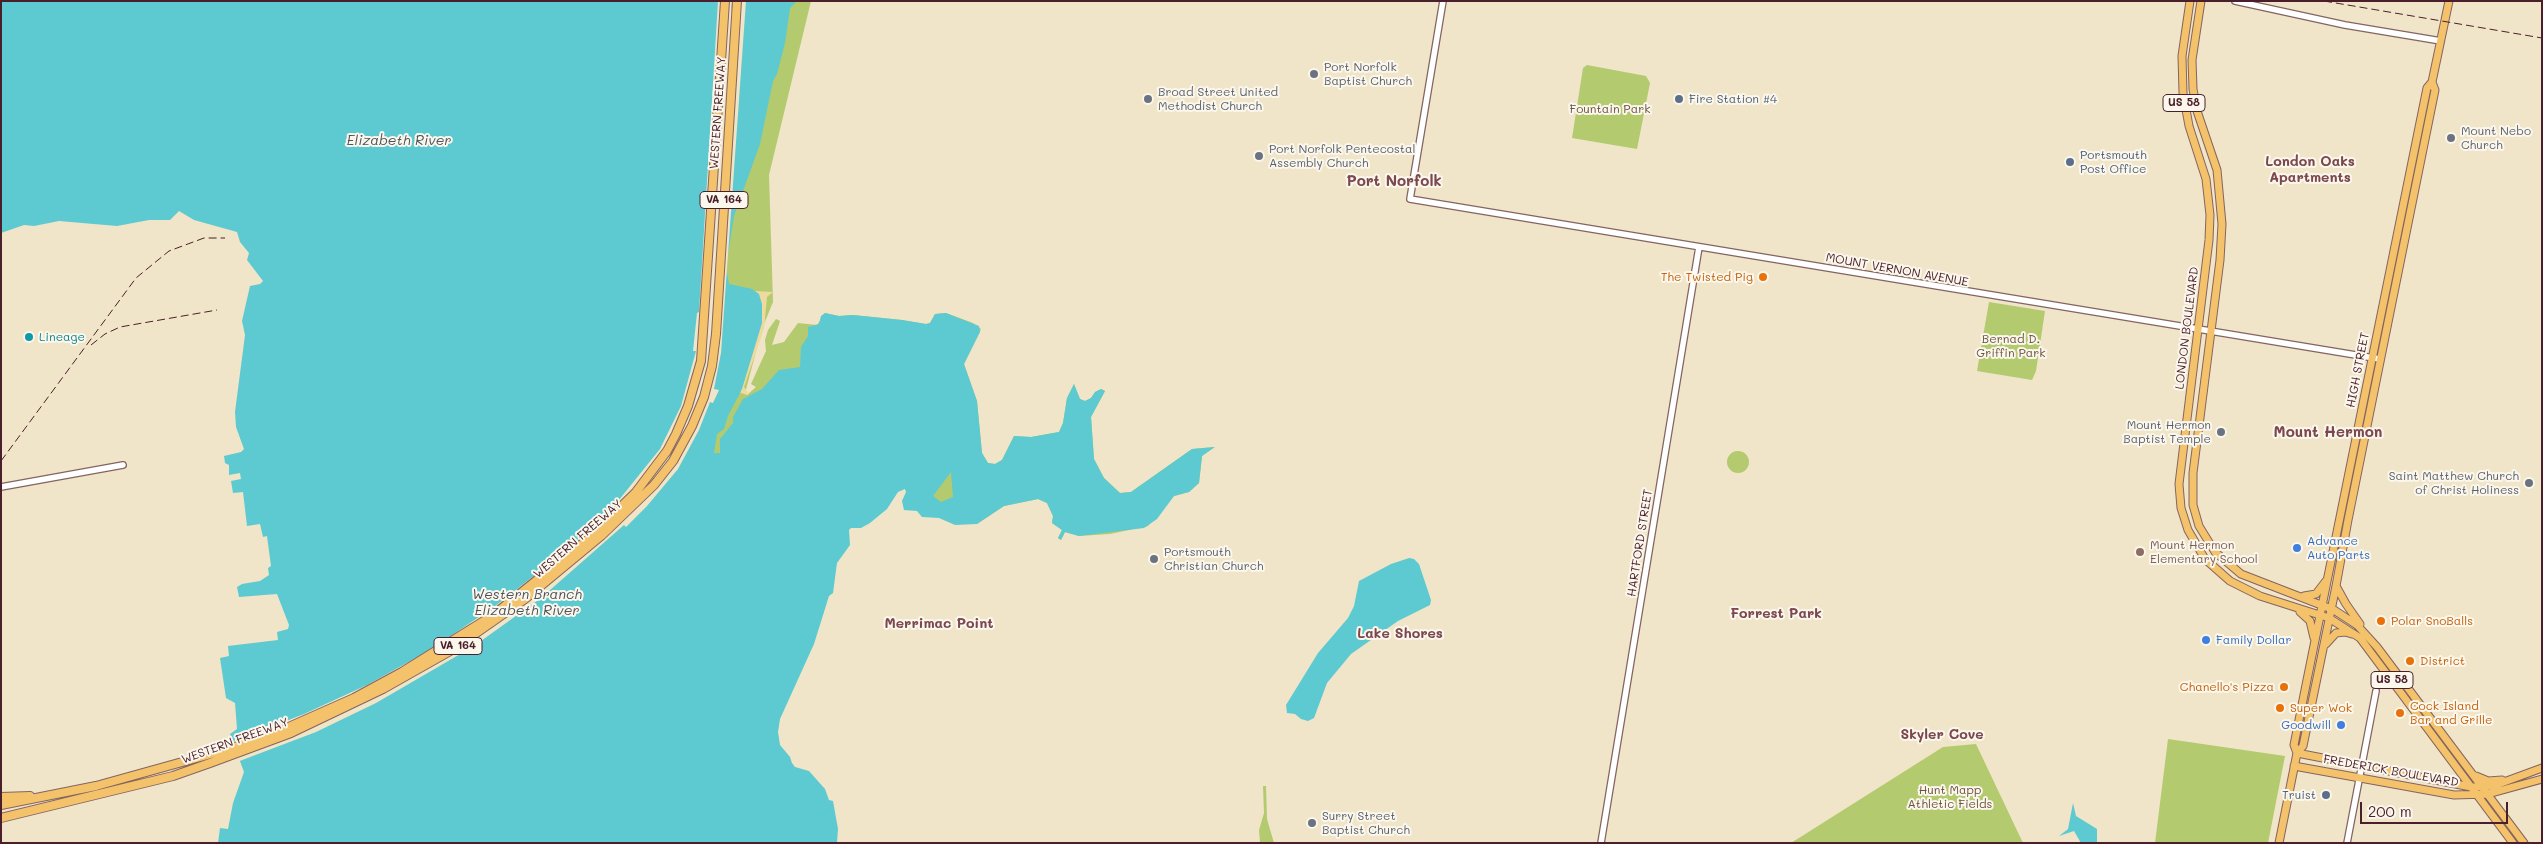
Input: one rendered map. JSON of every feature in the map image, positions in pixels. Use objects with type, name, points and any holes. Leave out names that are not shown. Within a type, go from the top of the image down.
[{"type":"highway","name":"WESTERN FREEWAY","points":[[1,805],[59,794],[184,763],[238,746],[320,714],[394,677],[450,644],[492,616],[587,540],[621,508],[653,471],[667,451],[688,406],[701,362],[725,1]]},
{"type":"highway","name":"WESTERN FREEWAY","points":[[1,818],[186,772],[291,733],[330,716],[452,650],[525,599],[580,555],[645,495],[673,461],[697,416],[708,381],[714,350],[738,1]]},
{"type":"highway","points":[[1,797],[59,794]]},
{"type":"main road","name":"LONDON BOULEVARD","points":[[2190,1],[2181,64],[2183,93],[2189,126],[2206,179],[2210,215],[2179,484],[2184,520],[2199,550],[2222,576],[2248,591],[2288,605]]},
{"type":"main road","name":"LONDON BOULEVARD","points":[[2201,1],[2192,60],[2193,89],[2197,111],[2217,170],[2222,215],[2220,260],[2192,473],[2192,492],[2196,516],[2210,545],[2232,568],[2248,577],[2295,595]]},
{"type":"main road","name":"HIGH STREET","points":[[2297,753],[2294,745],[2312,654],[2330,574],[2427,88],[2432,82],[2449,1]]},
{"type":"main road","name":"HIGH STREET","points":[[2280,843],[2294,766],[2297,753],[2303,746],[2336,586],[2435,90],[2432,82]]},
{"type":"main road","points":[[2295,595],[2316,594],[2330,574]]},
{"type":"main road","points":[[2336,586],[2362,636]]},
{"type":"main road","name":"US 58","points":[[2295,595],[2323,605],[2347,618],[2474,775],[2524,843]]},
{"type":"main road","name":"US 58","points":[[2288,605],[2329,618],[2362,636],[2371,651],[2513,843]]},
{"type":"main road","points":[[2288,605],[2307,617],[2312,625],[2314,635],[2312,654]]},
{"type":"main road","points":[[2322,649],[2336,633],[2345,632],[2362,636]]},
{"type":"main road","name":"FREDERICK BOULEVARD","points":[[2297,753],[2471,787],[2483,787],[2514,779],[2542,768]]},
{"type":"main road","name":"FREDERICK BOULEVARD","points":[[2294,766],[2449,794],[2488,794],[2542,779]]},
{"type":"main road","points":[[2474,775],[2488,781],[2514,779]]},
{"type":"main road","points":[[2449,794],[2475,800],[2485,806]]},
{"type":"street","name":"MOUNT VERNON AVENUE","points":[[1443,1],[1410,199],[2380,359]]},
{"type":"street","points":[[2236,1],[2345,25],[2441,41]]},
{"type":"street","name":"HARTFORD STREET","points":[[1601,843],[1700,247]]},
{"type":"street","points":[[1,487],[123,465]]},
{"type":"street","points":[[2347,843],[2376,691]]},
{"type":"green space","points":[[765,1],[811,1],[769,175],[773,302],[762,329],[745,393],[747,395],[756,387],[751,384],[766,351],[765,340],[768,330],[776,319],[780,321],[772,345],[784,342],[798,323],[817,325],[825,313],[926,324],[930,323],[935,314],[946,313],[973,323],[981,329],[964,364],[977,401],[982,453],[988,463],[995,464],[723,462],[702,446],[717,317]]},
{"type":"green space","name":"Fountain Park","points":[[1587,65],[1646,76],[1650,83],[1637,149],[1572,138],[1583,68]]},
{"type":"green space","name":"Bernad D. Griffin Park","points":[[1989,302],[2045,311],[2036,371],[2032,380],[1977,371]]},
{"type":"green space","points":[[1074,384],[1080,399],[1085,401],[1101,389],[1105,391],[1091,417],[1094,459],[1104,478],[1120,493],[1131,492],[1192,449],[1214,447],[1202,456],[1199,483],[1189,492],[1174,496],[1148,526],[1110,534],[1079,536],[1065,532],[1061,540],[1058,538],[1062,530],[1052,523],[1053,516],[1047,503],[1038,499],[1004,506],[977,524],[1001,464],[995,464],[1002,460],[1014,436],[1031,437],[1059,432],[1063,423],[1067,398]]},
{"type":"green space","points":[[1738,451],[1746,454],[1749,462],[1746,470],[1738,473],[1730,470],[1727,462],[1730,454]]},
{"type":"green space","points":[[956,454],[958,504],[926,503]]},
{"type":"green space","points":[[2168,739],[2285,756],[2268,843],[2155,843]]},
{"type":"green space","name":"Hunt Mapp Athletic Fields","points":[[1976,744],[2023,843],[1791,843],[1943,747]]},
{"type":"green space","points":[[1263,786],[1266,786],[1267,819],[1274,843],[1260,843],[1259,830],[1264,813]]},
{"type":"sand","points":[[755,291],[773,292],[767,297],[764,329],[744,387],[749,394],[747,395],[738,392]]},
{"type":"water","name":"Western Branch Elizabeth River","points":[[1,1],[797,1],[790,8],[785,43],[777,74],[773,81],[760,144],[734,216],[726,267],[729,284],[752,289],[759,294],[762,304],[762,323],[742,389],[728,416],[724,429],[717,434],[714,453],[720,453],[720,439],[733,423],[733,417],[743,399],[762,389],[779,370],[800,367],[801,347],[808,336],[808,327],[819,324],[821,316],[825,313],[926,324],[930,323],[935,314],[946,313],[979,326],[980,332],[964,364],[977,401],[982,453],[988,463],[995,464],[1002,460],[1014,436],[1031,437],[1059,432],[1063,423],[1067,398],[1074,384],[1080,399],[1085,401],[1101,389],[1105,391],[1091,417],[1094,459],[1104,478],[1120,493],[1131,492],[1192,449],[1215,447],[1202,456],[1199,483],[1189,492],[1174,496],[1157,519],[1144,528],[1079,536],[1065,532],[1061,540],[1058,538],[1062,530],[1052,523],[1053,516],[1047,503],[1038,499],[1004,506],[977,524],[955,525],[939,518],[922,517],[917,511],[904,510],[902,501],[906,492],[905,489],[898,492],[887,509],[870,523],[861,528],[851,528],[849,530],[850,545],[837,563],[833,593],[829,596],[814,644],[780,719],[778,732],[780,745],[790,757],[795,767],[809,771],[825,789],[829,800],[833,801],[838,829],[837,843],[218,843],[220,828],[228,829],[233,803],[244,772],[230,734],[237,729],[235,703],[226,698],[220,658],[229,656],[228,646],[278,640],[277,632],[288,629],[289,625],[277,594],[239,597],[237,587],[242,584],[260,581],[269,575],[268,568],[271,566],[267,536],[263,537],[260,524],[247,526],[243,492],[233,493],[231,481],[241,479],[240,473],[229,475],[229,465],[225,463],[224,456],[241,452],[244,449],[236,427],[235,412],[245,335],[242,321],[250,286],[260,284],[263,281],[247,260],[249,253],[240,242],[237,232],[194,220],[179,211],[170,220],[149,220],[117,226],[59,221],[34,226],[24,225],[1,233]],"holes":[[[951,472],[953,497],[941,502],[933,496]]]},
{"type":"water","points":[[1409,558],[1414,559],[1419,564],[1431,600],[1430,605],[1398,621],[1351,654],[1327,683],[1314,718],[1308,721],[1301,719],[1295,714],[1287,713],[1286,705],[1318,653],[1348,618],[1354,606],[1359,581],[1391,564]]},
{"type":"water","points":[[2073,803],[2076,816],[2097,829],[2097,843],[2081,843],[2074,831],[2059,836],[2068,829]]},
{"type":"pier","points":[[718,1],[732,1],[731,12],[733,1],[746,1],[721,353],[714,389],[719,390],[713,403],[710,402],[699,430],[678,469],[647,506],[626,527],[624,525],[541,598],[474,646],[376,703],[316,732],[237,762],[229,743],[304,714],[367,685],[430,650],[495,606],[558,557],[610,511],[660,449],[681,406],[696,351],[693,351],[697,313],[699,312]]},
{"type":"railway","points":[[2324,1],[2542,38]]},
{"type":"railway","points":[[1,461],[136,278],[169,251],[204,238],[225,238]]},
{"type":"railway","points":[[91,345],[105,334],[120,327],[217,310]]},
{"type":"place","name":"Port Norfolk Baptist Church","points":[[1314,74]]},
{"type":"place","name":"Broad Street United Methodist Church","points":[[1148,99]]},
{"type":"place","name":"Fire Station #4","points":[[1679,99]]},
{"type":"place","name":"Mount Nebo Church","points":[[2451,138]]},
{"type":"place","name":"Port Norfolk Pentecostal Assembly Church","points":[[1259,156]]},
{"type":"place","name":"Portsmouth Post Office","points":[[2070,162]]},
{"type":"place","name":"The Twisted Pig","points":[[1763,277]]},
{"type":"place","name":"Lineage","points":[[29,337]]},
{"type":"place","name":"Mount Hermon Baptist Temple","points":[[2221,432]]},
{"type":"place","name":"Saint Matthew Church of Christ Holiness","points":[[2529,483]]},
{"type":"place","name":"Advance Auto Parts","points":[[2297,548]]},
{"type":"place","name":"Mount Hermon Elementary School","points":[[2140,552]]},
{"type":"place","name":"Portsmouth Christian Church","points":[[1154,559]]},
{"type":"place","name":"Polar SnoBalls","points":[[2381,621]]},
{"type":"place","name":"Family Dollar","points":[[2206,640]]},
{"type":"place","name":"District","points":[[2410,661]]},
{"type":"place","name":"Chanello's Pizza","points":[[2284,687]]},
{"type":"place","name":"Super Wok","points":[[2280,708]]},
{"type":"place","name":"Cock Island Bar and Grille","points":[[2400,713]]},
{"type":"place","name":"Goodwill","points":[[2341,725]]},
{"type":"place","name":"Truist","points":[[2326,795]]},
{"type":"place","name":"Surry Street Baptist Church","points":[[1312,823]]},
{"type":"district","name":"London Oaks Apartments","points":[[2310,170]]},
{"type":"district","name":"Port Norfolk","points":[[1394,181]]},
{"type":"district","name":"Mount Hermon","points":[[2328,432]]},
{"type":"district","name":"Forrest Park","points":[[1776,614]]},
{"type":"district","name":"Merrimac Point","points":[[939,624]]},
{"type":"district","name":"Lake Shores","points":[[1400,634]]},
{"type":"district","name":"Skyler Cove","points":[[1942,735]]},
{"type":"water label","name":"Elizabeth River","points":[[399,141]]}]
